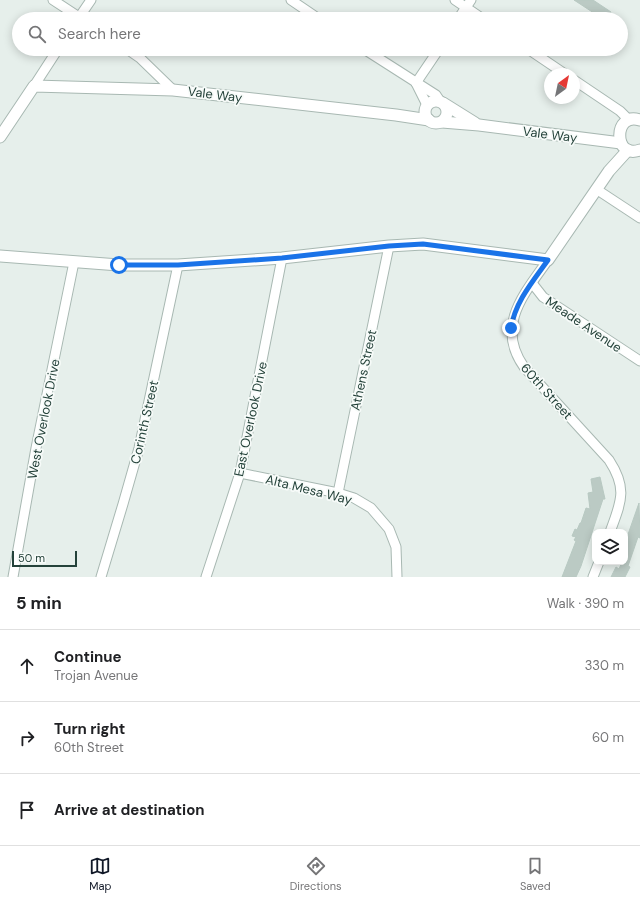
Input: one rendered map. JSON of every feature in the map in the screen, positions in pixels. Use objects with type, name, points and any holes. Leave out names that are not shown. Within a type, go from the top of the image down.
[{"type":"street","points":[[53,0],[71,12]]},
{"type":"street","points":[[84,12],[91,0]]},
{"type":"street","points":[[291,0],[309,12]]},
{"type":"street","points":[[455,0],[468,4],[476,12]]},
{"type":"street","points":[[0,137],[53,56]]},
{"type":"street","points":[[137,56],[173,90]]},
{"type":"street","points":[[375,56],[436,96],[446,106],[447,113],[442,122]]},
{"type":"street","points":[[416,83],[434,56]]},
{"type":"street","points":[[538,56],[556,68]]},
{"type":"street","points":[[416,83],[427,105],[425,114],[429,120]]},
{"type":"street","points":[[580,84],[620,111],[629,120]]},
{"type":"street","name":"Vale Way","points":[[34,86],[173,90],[396,115],[429,120],[435,123],[442,122],[479,125],[624,147]]},
{"type":"street","name":"Vale Way","points":[[396,115],[427,105],[433,101],[442,102],[479,125]]},
{"type":"street","points":[[640,120],[629,120],[621,126],[618,134],[624,147],[636,151],[640,150]]},
{"type":"street","name":"60th Street","points":[[611,529],[621,504],[620,486],[613,466],[524,367],[519,360],[513,344],[511,328],[517,306],[532,282],[614,165],[624,147]]},
{"type":"street","points":[[596,189],[640,218]]},
{"type":"street","points":[[0,256],[119,265],[178,265],[282,258],[389,246],[423,244],[548,260]]},
{"type":"street","name":"Athens Street","points":[[338,493],[389,246]]},
{"type":"street","name":"East Overlook Drive","points":[[206,577],[240,473],[282,258]]},
{"type":"street","name":"West Overlook Drive","points":[[13,577],[36,448],[74,262]]},
{"type":"street","name":"Corinth Street","points":[[100,577],[139,448],[178,265]]},
{"type":"street","name":"Meade Avenue","points":[[532,282],[543,297],[640,362]]},
{"type":"street","name":"Alta Mesa Way","points":[[240,473],[338,493],[354,498],[371,508],[389,529],[396,547],[397,577]]},
{"type":"street","points":[[593,577],[598,565]]},
{"type":"building","points":[[574,0],[593,0],[611,12],[592,12]]},
{"type":"building","points":[[600,477],[605,499],[603,499],[576,577],[562,577],[576,541],[574,540],[576,537],[572,536],[575,529],[577,530],[581,523],[586,508],[590,509],[588,493],[593,492],[591,479]]},
{"type":"building","points":[[639,503],[640,538],[638,537],[628,566],[630,567],[625,577],[611,577],[616,567],[619,569],[621,565],[628,565],[628,534]]},
{"type":"route","points":[[119,265],[178,265],[282,258],[389,246],[423,244],[548,260],[517,306],[511,328]]}]
